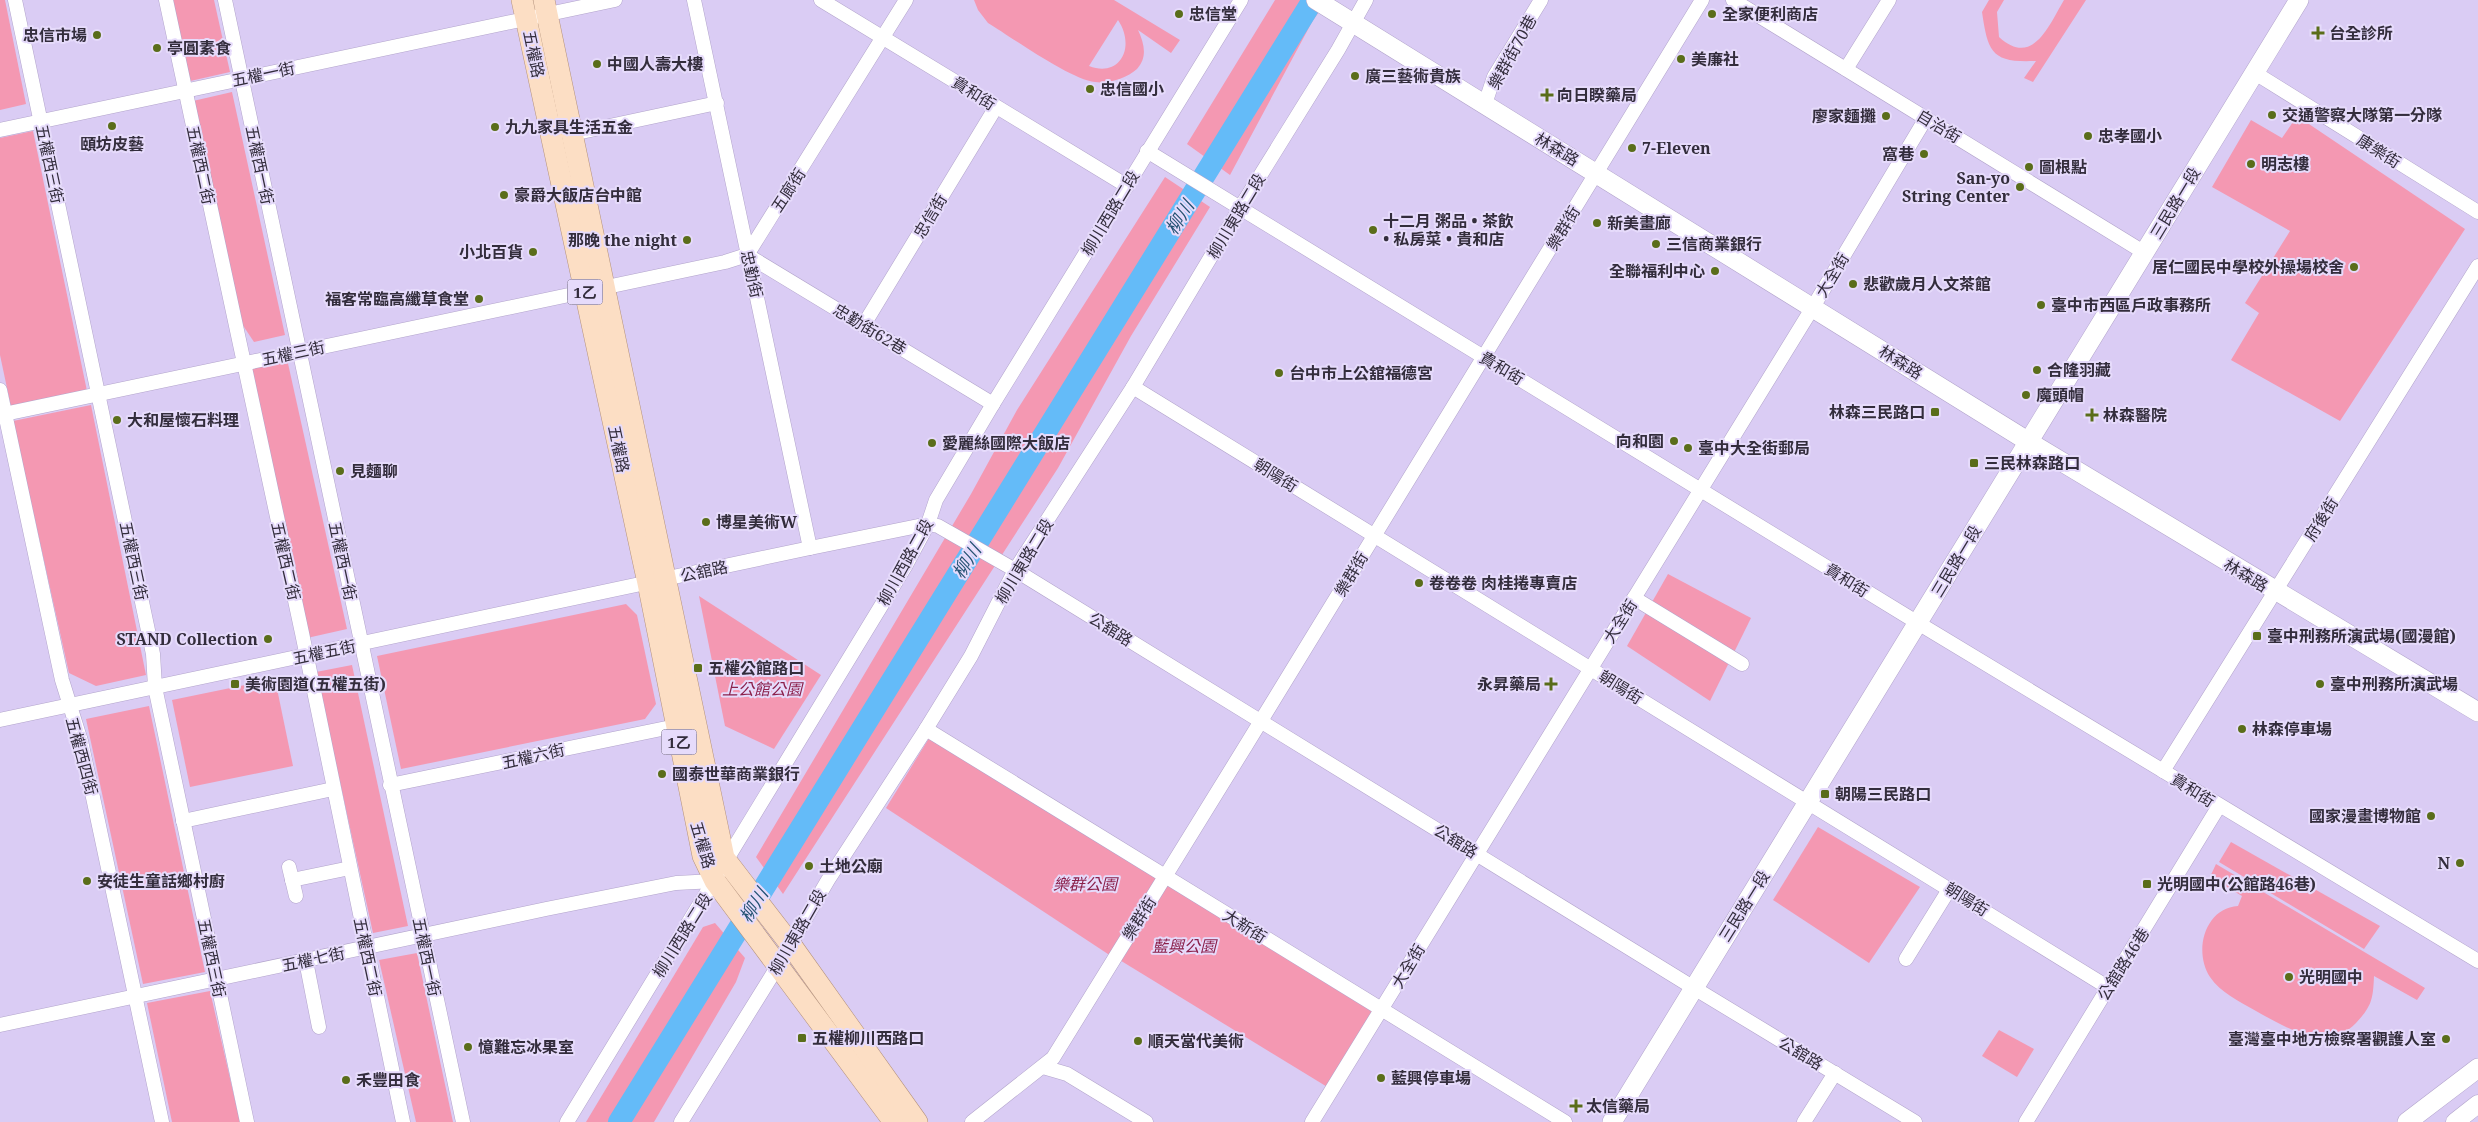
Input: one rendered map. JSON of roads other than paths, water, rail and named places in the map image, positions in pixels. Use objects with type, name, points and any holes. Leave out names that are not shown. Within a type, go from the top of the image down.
[{"type":"main road","name":"三民路一段","points":[[1612,1122],[2299,0]]},
{"type":"main road","name":"林森路","points":[[1322,4],[1597,172],[2029,442],[2478,712]]},
{"type":"main road","name":"五權路","points":[[546,7],[572,134],[595,289]]},
{"type":"main road","name":"五權路","points":[[524,9],[595,289],[658,581],[721,848],[732,870]]},
{"type":"main road","name":"五權路","points":[[658,581],[676,726],[701,848],[720,888]]},
{"type":"main road","name":"1乙","points":[[732,870],[791,945],[917,1122]]},
{"type":"main road","name":"1乙","points":[[720,888],[779,964],[894,1122]]},
{"type":"main road","points":[[2407,1122],[2478,1068]]},
{"type":"street","name":"五權西三街","points":[[15,0],[153,654],[155,687],[247,1122]]},
{"type":"street","name":"五權西二街","points":[[166,0],[403,1122]]},
{"type":"street","name":"五權西一街","points":[[225,0],[360,644],[463,1122]]},
{"type":"street","points":[[546,7],[615,0]]},
{"type":"street","name":"忠勤街","points":[[694,0],[810,548]]},
{"type":"street","name":"貴和街","points":[[821,0],[1127,186]]},
{"type":"street","name":"五廊街","points":[[747,255],[906,0]]},
{"type":"street","name":"柳川西路二段","points":[[567,1122],[732,870],[906,565],[928,524],[936,500],[1147,151],[1241,0]]},
{"type":"street","name":"柳川東路二段","points":[[681,1122],[791,945],[828,880],[971,656],[1015,570],[1133,387],[1240,208],[1301,112],[1366,0]]},
{"type":"street","name":"樂群街70巷","points":[[1485,104],[1494,77],[1541,0]]},
{"type":"street","name":"樂群街","points":[[972,1122],[1053,1058],[1702,0]]},
{"type":"street","name":"自治街","points":[[1734,0],[2145,253]]},
{"type":"street","points":[[1846,69],[1889,0]]},
{"type":"street","name":"五權一街","points":[[0,130],[242,78],[524,9],[546,7]]},
{"type":"street","name":"康樂街","points":[[2255,73],[2478,212]]},
{"type":"street","points":[[572,134],[717,103]]},
{"type":"street","name":"忠信街","points":[[863,326],[996,107]]},
{"type":"street","name":"大全街","points":[[1312,1122],[1813,307],[1926,118]]},
{"type":"street","name":"貴和街","points":[[1147,151],[1918,623],[2478,962]]},
{"type":"street","points":[[595,289],[725,262],[747,255]]},
{"type":"street","name":"忠勤街62巷","points":[[747,255],[993,404]]},
{"type":"street","name":"府後街","points":[[2163,771],[2478,266]]},
{"type":"street","name":"五權三街","points":[[2,414],[595,289]]},
{"type":"street","name":"朝陽街","points":[[1133,387],[1950,888],[2109,988]]},
{"type":"street","name":"五權西四街","points":[[0,390],[2,414],[69,706],[81,740],[162,1122]]},
{"type":"street","name":"公舘路","points":[[658,581],[928,524],[947,530],[1916,1122]]},
{"type":"street","name":"五權五街","points":[[0,720],[658,581]]},
{"type":"street","points":[[1634,598],[1742,664]]},
{"type":"street","name":"五權六街","points":[[390,785],[676,726]]},
{"type":"street","name":"大新街","points":[[926,729],[1565,1122]]},
{"type":"street","points":[[183,821],[333,789]]},
{"type":"street","name":"公舘路46巷","points":[[2026,1122],[2219,806]]},
{"type":"street","points":[[296,896],[291,874],[350,868]]},
{"type":"street","name":"五權七街","points":[[0,1026],[676,883],[720,888]]},
{"type":"street","points":[[1906,959],[1950,888]]},
{"type":"street","points":[[306,961],[320,1027]]},
{"type":"street","points":[[1044,1067],[1067,1074],[1146,1122]]},
{"type":"street","points":[[1804,1122],[1835,1073]]},
{"type":"street","points":[[2454,1122],[2478,1104]]},
{"type":"waterway","name":"柳川","points":[[619,1122],[1313,0]]},
{"type":"place","name":"忠信堂","points":[[1179,14]]},
{"type":"place","name":"全家便利商店","points":[[1712,14]]},
{"type":"place","name":"台全診所","points":[[2318,33]]},
{"type":"place","name":"忠信市場","points":[[97,35]]},
{"type":"place","name":"亭圓素食","points":[[157,48]]},
{"type":"place","name":"美廉社","points":[[1681,59]]},
{"type":"place","name":"中國人壽大樓","points":[[597,64]]},
{"type":"place","name":"廣三藝術貴族","points":[[1355,76]]},
{"type":"place","name":"忠信國小","points":[[1090,89]]},
{"type":"place","name":"向日睽藥局","points":[[1547,95]]},
{"type":"place","name":"交通警察大隊第一分隊","points":[[2272,115]]},
{"type":"place","name":"廖家麵攤","points":[[1886,116]]},
{"type":"place","name":"頤坊皮藝","points":[[112,126]]},
{"type":"place","name":"九九家具生活五金","points":[[495,127]]},
{"type":"place","name":"忠孝國小","points":[[2088,136]]},
{"type":"place","name":"7-Eleven","points":[[1632,148]]},
{"type":"place","name":"窩巷","points":[[1924,154]]},
{"type":"place","name":"明志樓","points":[[2251,164]]},
{"type":"place","name":"圖根點","points":[[2029,167]]},
{"type":"place","name":"San-yo String Center","points":[[2020,187]]},
{"type":"place","name":"豪爵大飯店台中館","points":[[504,195]]},
{"type":"place","name":"新美畫廊","points":[[1597,223]]},
{"type":"place","name":"十二月 粥品 • 茶飲 • 私房菜 • 貴和店","points":[[1373,230]]},
{"type":"place","name":"那晚 the night","points":[[687,240]]},
{"type":"place","name":"三信商業銀行","points":[[1656,244]]},
{"type":"place","name":"小北百貨","points":[[533,252]]},
{"type":"place","name":"居仁國民中學校外操場校舍","points":[[2354,267]]},
{"type":"place","name":"全聯福利中心","points":[[1715,271]]},
{"type":"place","name":"悲歡歲月人文茶館","points":[[1853,284]]},
{"type":"place","name":"福客常臨高纖草食堂","points":[[479,299]]},
{"type":"place","name":"臺中市西區戶政事務所","points":[[2041,305]]},
{"type":"place","name":"合隆羽藏","points":[[2037,370]]},
{"type":"place","name":"台中市上公舘福德宮","points":[[1279,373]]},
{"type":"place","name":"魔頭帽","points":[[2026,395]]},
{"type":"place","name":"林森三民路口","points":[[1935,412]]},
{"type":"place","name":"林森醫院","points":[[2092,415]]},
{"type":"place","name":"大和屋懷石料理","points":[[117,420]]},
{"type":"place","name":"向和園","points":[[1674,441]]},
{"type":"place","name":"愛麗絲國際大飯店","points":[[932,443]]},
{"type":"place","name":"臺中大全街郵局","points":[[1688,448]]},
{"type":"place","name":"三民林森路口","points":[[1974,463]]},
{"type":"place","name":"見麵聊","points":[[340,471]]},
{"type":"place","name":"博星美術W","points":[[706,522]]},
{"type":"place","name":"卷卷卷 肉桂捲專賣店","points":[[1419,583]]},
{"type":"place","name":"臺中刑務所演武場(國漫館)","points":[[2257,636]]},
{"type":"place","name":"STAND Collection","points":[[268,639]]},
{"type":"place","name":"五權公館路口","points":[[698,668]]},
{"type":"place","name":"美術園道(五權五街)","points":[[235,684]]},
{"type":"place","name":"永昇藥局","points":[[1551,684]]},
{"type":"place","name":"臺中刑務所演武場","points":[[2320,684]]},
{"type":"place","name":"林森停車場","points":[[2242,729]]},
{"type":"place","name":"國泰世華商業銀行","points":[[662,774]]},
{"type":"place","name":"朝陽三民路口","points":[[1825,794]]},
{"type":"place","name":"國家漫畫博物館","points":[[2431,816]]},
{"type":"place","name":"N","points":[[2460,863]]},
{"type":"place","name":"土地公廟","points":[[809,866]]},
{"type":"place","name":"安徒生童話鄉村廚","points":[[87,881]]},
{"type":"place","name":"光明國中(公館路46巷)","points":[[2147,884]]},
{"type":"place","name":"光明國中","points":[[2289,977]]},
{"type":"place","name":"五權柳川西路口","points":[[802,1038]]},
{"type":"place","name":"臺灣臺中地方檢察署觀護人室","points":[[2446,1039]]},
{"type":"place","name":"順天當代美術","points":[[1138,1041]]},
{"type":"place","name":"憶難忘冰果室","points":[[468,1047]]},
{"type":"place","name":"藍興停車場","points":[[1381,1078]]},
{"type":"place","name":"禾豐田食","points":[[346,1080]]},
{"type":"place","name":"太信藥局","points":[[1576,1106]]},
{"type":"park label","name":"上公館公園","points":[[762,689]]},
{"type":"park label","name":"樂群公園","points":[[1085,884]]},
{"type":"park label","name":"藍興公園","points":[[1184,946]]}]
